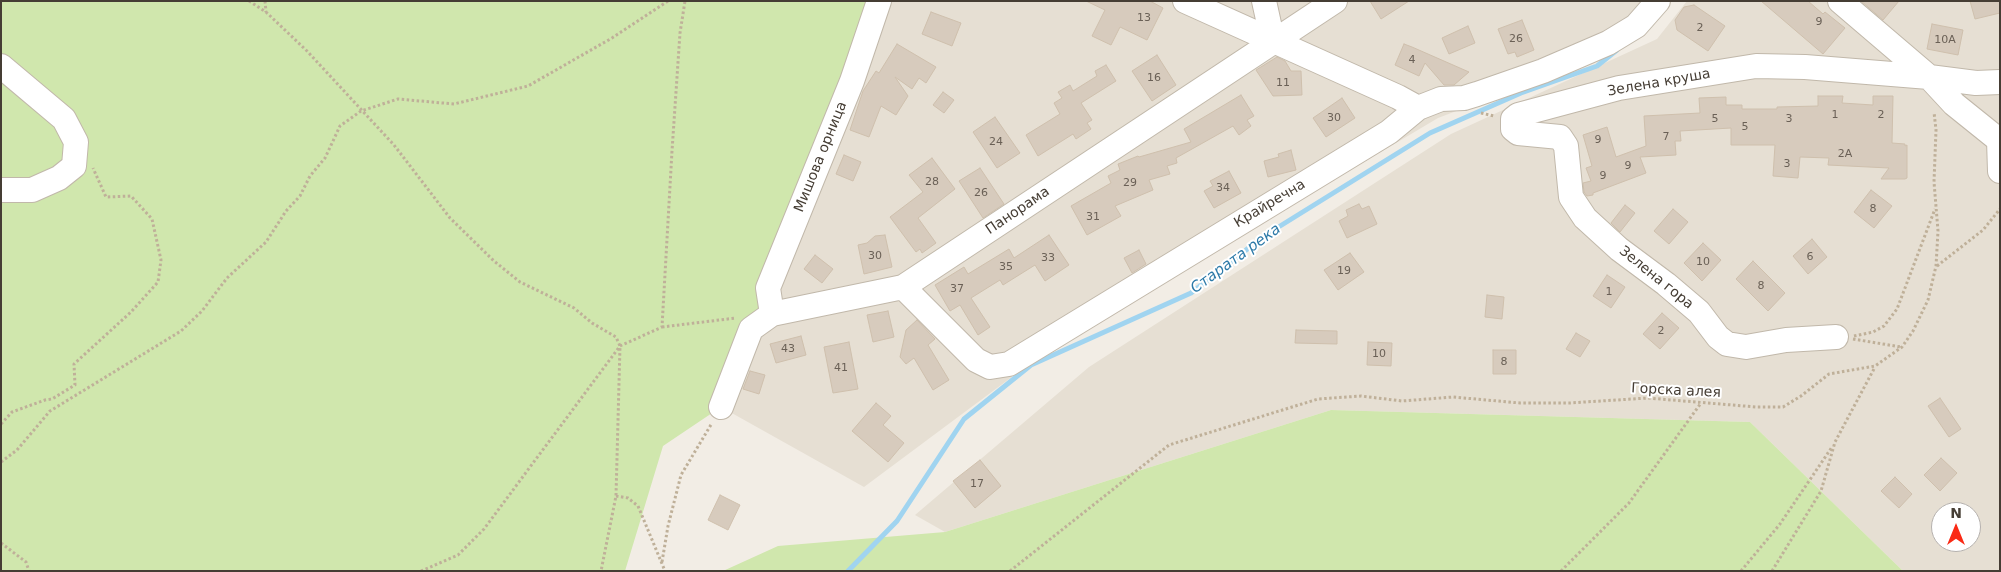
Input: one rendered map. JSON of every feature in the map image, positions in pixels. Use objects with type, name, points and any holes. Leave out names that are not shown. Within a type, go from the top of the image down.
[{"type":"street","name":"Мишова орница","points":[[772,314],[768,288],[852,81],[879,1]]},
{"type":"street","points":[[1185,1],[1398,97],[1418,108]]},
{"type":"street","points":[[1264,1],[1273,42]]},
{"type":"street","name":"Панорама","points":[[721,406],[751,329],[772,314],[903,287],[1334,1]]},
{"type":"street","name":"Крайречна","points":[[903,287],[976,360],[990,367],[1008,364],[1389,132],[1418,108],[1441,99],[1464,98],[1477,94],[1543,71],[1608,44],[1636,26],[1658,1]]},
{"type":"street","points":[[1840,1],[1930,77],[1954,104],[1999,140],[2000,171]]},
{"type":"street","points":[[1,66],[64,118],[76,142],[74,166],[59,178],[32,190],[1,190]]},
{"type":"street","name":"Зелена круша","points":[[1572,197],[1566,146],[1560,137],[1515,131],[1512,125],[1515,116],[1619,88],[1756,66],[1805,67],[1930,77]]},
{"type":"street","points":[[1930,77],[1976,83],[2000,82]]},
{"type":"street","name":"Зелена гора","points":[[1572,197],[1585,218],[1619,249],[1666,284],[1699,312],[1718,337],[1727,344],[1746,347],[1786,340],[1840,337]]},
{"type":"path","points":[[249,1],[266,12],[307,51],[394,145],[450,218],[494,261],[520,282],[574,308],[592,323],[616,337],[620,346],[616,496],[601,571]]},
{"type":"path","points":[[265,1],[266,12]]},
{"type":"path","points":[[1,462],[17,450],[50,412],[181,331],[202,311],[227,278],[266,242],[286,211],[300,196],[310,176],[325,158],[340,126],[361,111],[398,99],[454,104],[528,86],[612,38],[668,1]]},
{"type":"path","points":[[662,327],[680,33],[685,1]]},
{"type":"path","name":"Горска алея","points":[[1010,571],[1169,445],[1318,400],[1361,396],[1402,401],[1453,397],[1520,403],[1569,403],[1648,398],[1756,406],[1783,406],[1829,374],[1875,366],[1902,347],[1913,331],[1928,300],[1936,266],[1938,231],[1934,182],[1936,130],[1930,77]]},
{"type":"path","points":[[1,424],[12,412],[45,400],[52,400],[75,385],[74,364],[131,312],[158,282],[161,260],[152,219],[131,196],[106,197],[95,172],[76,142]]},
{"type":"path","points":[[1840,337],[1873,332],[1884,326],[1897,309],[1936,208]]},
{"type":"path","points":[[1936,266],[1983,230],[2000,209]]},
{"type":"path","points":[[421,571],[458,555],[484,529],[620,346],[662,327],[772,314]]},
{"type":"path","points":[[1840,337],[1902,347]]},
{"type":"path","points":[[1741,571],[1780,524],[1835,442],[1875,366]]},
{"type":"path","points":[[1561,571],[1629,503],[1701,402]]},
{"type":"path","points":[[662,562],[668,526],[681,475],[721,406]]},
{"type":"path","points":[[1772,571],[1821,491],[1835,442]]},
{"type":"path","points":[[616,496],[628,498],[638,506],[665,571]]},
{"type":"path","points":[[1,542],[26,562],[28,571]]},
{"type":"shaded area","points":[[879,1],[1661,1],[1595,58],[1438,118],[1048,350],[864,487],[721,407]]},
{"type":"shaded area","points":[[1687,1],[2000,1],[2000,571],[1903,571],[1750,422],[1331,410],[945,532],[915,515],[1089,367],[1451,134],[1657,39]]},
{"type":"green space","points":[[1,1],[879,1],[721,407],[663,446],[625,571],[1,571]]},
{"type":"green space","points":[[1331,410],[1750,422],[1903,571],[723,571],[778,546],[945,532]]},
{"type":"building","points":[[1086,1],[1150,1],[1163,8],[1147,40],[1120,27],[1111,45],[1092,36],[1105,10]]},
{"type":"building","points":[[1370,1],[1409,1],[1381,19]]},
{"type":"building","points":[[1761,1],[1808,1],[1823,14],[1825,12],[1845,28],[1823,54]]},
{"type":"building","points":[[1861,1],[1899,1],[1883,20]]},
{"type":"building","points":[[1970,1],[2000,1],[2000,13],[1975,19]]},
{"type":"building","points":[[1694,5],[1725,26],[1708,51],[1677,30],[1675,20],[1684,7]]},
{"type":"building","points":[[931,12],[961,23],[952,46],[922,34]]},
{"type":"building","points":[[1522,20],[1534,50],[1517,57],[1515,52],[1508,54],[1498,29]]},
{"type":"building","points":[[1932,24],[1963,30],[1958,55],[1927,49]]},
{"type":"building","points":[[1468,26],[1475,43],[1449,54],[1442,38]]},
{"type":"building","points":[[897,44],[936,67],[926,83],[919,78],[912,89],[895,77],[908,96],[896,115],[881,106],[869,137],[850,130],[863,91],[876,71],[879,73]]},
{"type":"building","points":[[1404,44],[1469,72],[1454,85],[1444,85],[1425,63],[1419,76],[1395,65]]},
{"type":"building","points":[[1157,55],[1176,85],[1152,101],[1132,71]]},
{"type":"building","points":[[1277,57],[1285,61],[1291,71],[1301,71],[1302,95],[1273,96],[1256,70]]},
{"type":"building","points":[[1106,65],[1116,81],[1081,103],[1092,120],[1087,123],[1091,129],[1076,139],[1073,134],[1038,156],[1026,135],[1060,114],[1054,103],[1062,98],[1058,92],[1070,85],[1073,91],[1097,76],[1095,71]]},
{"type":"building","points":[[943,92],[954,100],[944,113],[933,105]]},
{"type":"building","points":[[1241,95],[1254,116],[1247,120],[1251,126],[1239,135],[1233,126],[1176,158],[1177,163],[1167,166],[1170,174],[1149,180],[1153,190],[1115,206],[1121,216],[1087,235],[1071,206],[1111,183],[1108,176],[1120,170],[1118,164],[1138,156],[1191,142],[1184,129]]},
{"type":"building","points":[[1818,96],[1843,96],[1842,103],[1873,105],[1873,96],[1893,96],[1892,143],[1907,145],[1907,178],[1881,179],[1889,168],[1828,165],[1829,158],[1800,157],[1798,178],[1773,176],[1775,145],[1731,145],[1731,128],[1680,131],[1681,141],[1675,141],[1676,155],[1640,157],[1646,173],[1593,193],[1593,195],[1587,196],[1584,192],[1583,183],[1591,181],[1586,168],[1592,166],[1583,135],[1607,127],[1616,157],[1646,146],[1644,116],[1700,113],[1699,98],[1726,97],[1726,105],[1742,105],[1742,109],[1777,109],[1777,107],[1818,106]]},
{"type":"building","points":[[1342,98],[1355,118],[1326,137],[1313,118]]},
{"type":"building","points":[[995,117],[1020,153],[997,168],[973,132]]},
{"type":"building","points":[[1291,150],[1296,170],[1268,177],[1264,161],[1279,157],[1278,154]]},
{"type":"building","points":[[844,155],[861,162],[853,181],[836,174]]},
{"type":"building","points":[[932,158],[955,189],[918,218],[936,243],[922,253],[920,249],[916,252],[890,217],[923,192],[909,175]]},
{"type":"building","points":[[980,168],[1004,204],[983,218],[959,181]]},
{"type":"building","points":[[1229,171],[1241,193],[1214,208],[1204,191],[1213,186],[1210,181]]},
{"type":"building","points":[[1871,190],[1892,206],[1874,228],[1854,212]]},
{"type":"building","points":[[1359,204],[1362,209],[1369,206],[1377,224],[1347,238],[1339,221],[1348,216],[1346,210]]},
{"type":"building","points":[[1625,205],[1635,213],[1620,232],[1611,223]]},
{"type":"building","points":[[1673,209],[1688,222],[1669,244],[1654,231]]},
{"type":"building","points":[[885,235],[892,267],[864,274],[858,245],[867,243],[875,236]]},
{"type":"building","points":[[1049,235],[1069,265],[1045,281],[1035,265],[1003,285],[1000,280],[971,298],[990,327],[978,335],[960,305],[950,311],[935,285],[964,267],[968,274],[1009,249],[1014,258]]},
{"type":"building","points":[[1812,239],[1827,257],[1808,274],[1793,256]]},
{"type":"building","points":[[1703,243],[1721,260],[1702,281],[1684,263]]},
{"type":"building","points":[[1139,250],[1146,264],[1132,273],[1124,258]]},
{"type":"building","points":[[1350,253],[1364,272],[1338,290],[1324,270]]},
{"type":"building","points":[[815,255],[833,269],[822,283],[804,269]]},
{"type":"building","points":[[1753,261],[1785,293],[1768,311],[1736,279]]},
{"type":"building","points":[[1607,275],[1625,287],[1611,308],[1593,296]]},
{"type":"building","points":[[1487,295],[1504,297],[1502,319],[1485,317]]},
{"type":"building","points":[[888,311],[894,337],[873,342],[867,315]]},
{"type":"building","points":[[1662,313],[1679,328],[1660,349],[1643,334]]},
{"type":"building","points":[[917,320],[935,339],[928,345],[949,380],[933,390],[914,358],[906,364],[900,357],[906,330]]},
{"type":"building","points":[[1296,330],[1337,331],[1337,344],[1295,343]]},
{"type":"building","points":[[1576,333],[1590,341],[1580,357],[1566,349]]},
{"type":"building","points":[[801,336],[806,355],[776,363],[770,344]]},
{"type":"building","points":[[849,342],[858,389],[833,393],[824,347]]},
{"type":"building","points":[[1368,342],[1392,343],[1391,366],[1367,365]]},
{"type":"building","points":[[1493,350],[1516,350],[1516,374],[1493,374]]},
{"type":"building","points":[[750,371],[765,375],[759,394],[743,389]]},
{"type":"building","points":[[1940,398],[1961,429],[1949,437],[1928,406]]},
{"type":"building","points":[[876,403],[891,416],[883,425],[904,443],[888,462],[852,431]]},
{"type":"building","points":[[1941,458],[1957,473],[1940,491],[1924,475]]},
{"type":"building","points":[[980,460],[1001,486],[975,508],[953,481]]},
{"type":"building","points":[[1895,477],[1912,494],[1899,508],[1881,491]]},
{"type":"building","points":[[720,495],[740,505],[728,530],[708,520]]},
{"type":"waterway","name":"Старата река","points":[[848,571],[897,521],[964,419],[1031,365],[1191,293],[1264,236],[1430,133],[1521,93],[1597,66],[1617,50]]}]
